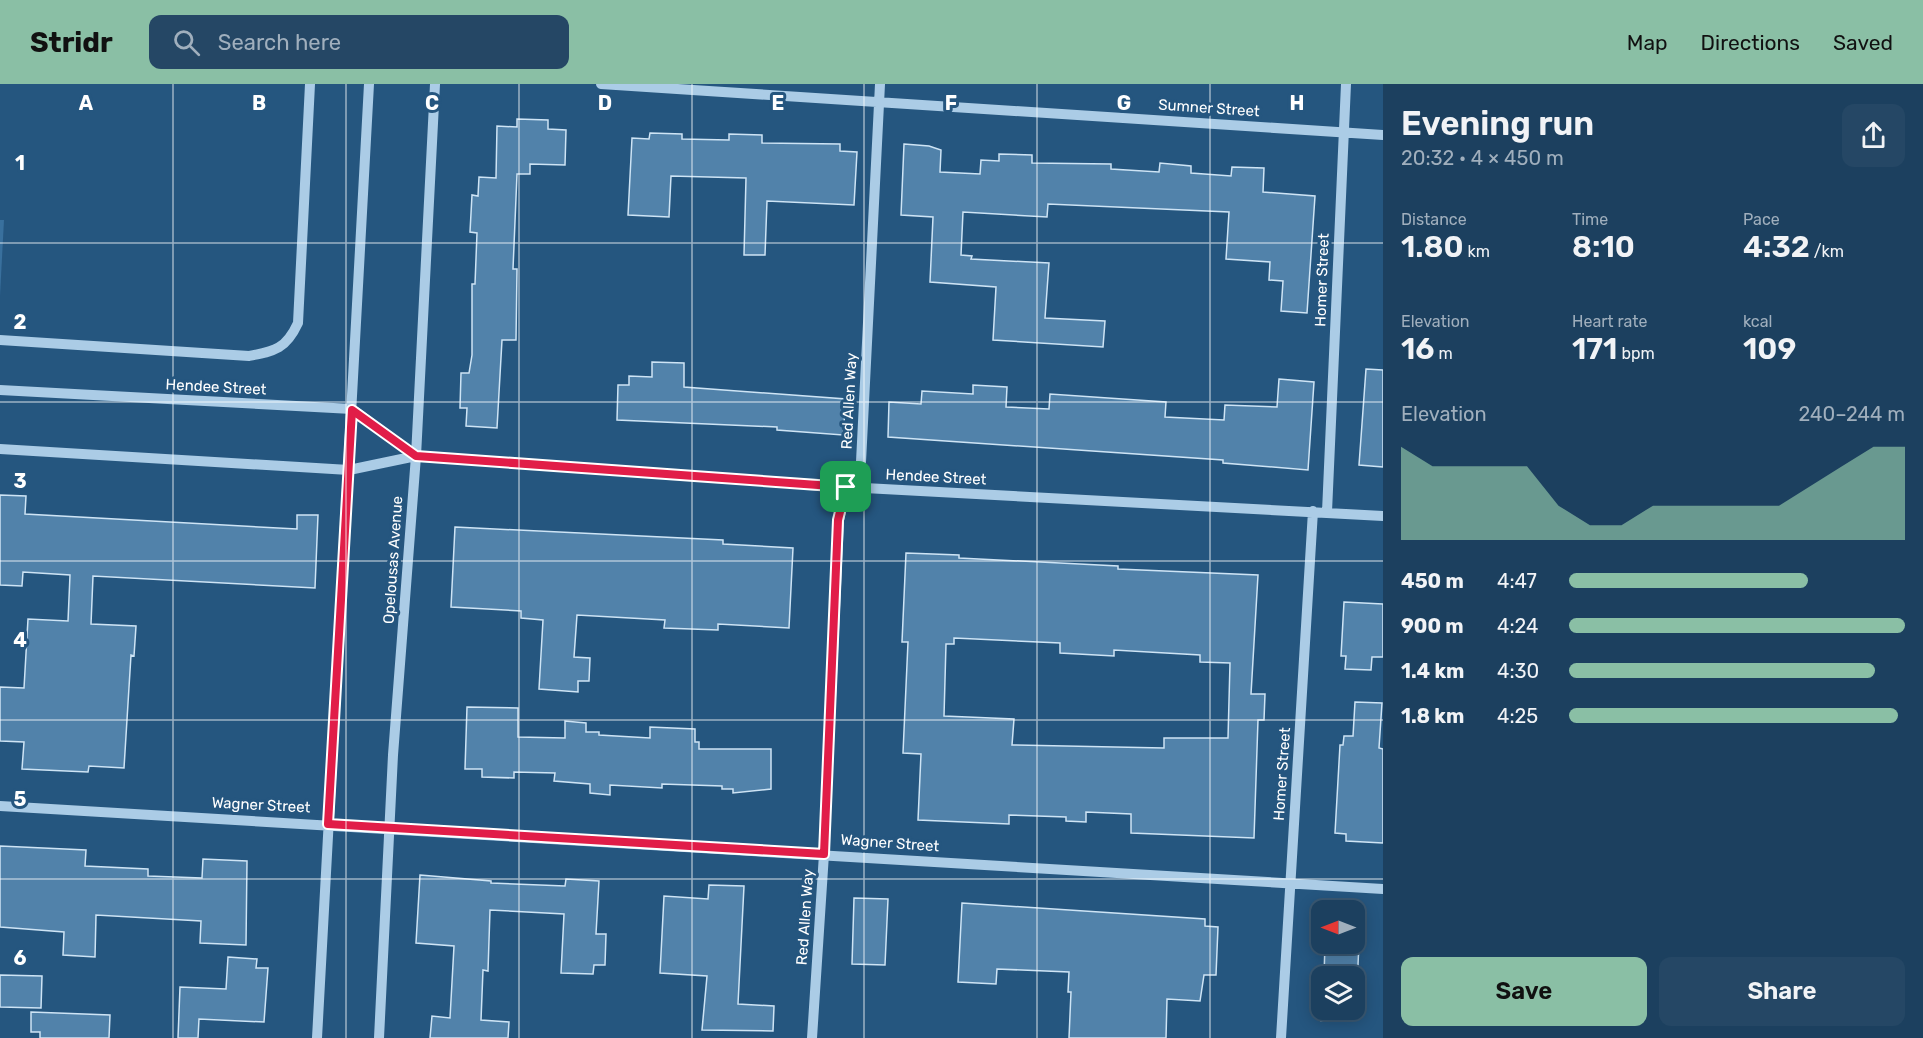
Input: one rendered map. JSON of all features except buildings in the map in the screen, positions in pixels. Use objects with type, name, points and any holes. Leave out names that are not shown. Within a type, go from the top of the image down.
[{"type":"street","points":[[0,340],[249,356],[273,351],[290,340],[298,323],[310,84]]},
{"type":"street","points":[[317,1038],[369,84]]},
{"type":"street","name":"Opelousas Avenue","points":[[379,1038],[390,827],[416,456],[435,84]]},
{"type":"street","name":"Sumner Street","points":[[601,84],[1383,135]]},
{"type":"street","name":"Red Allen Way","points":[[812,1038],[824,854],[838,520],[846,487],[861,462],[880,84]]},
{"type":"street","name":"Homer Street","points":[[1327,512],[1346,84]]},
{"type":"street","name":"Hendee Street","points":[[0,390],[352,410]]},
{"type":"street","points":[[352,410],[416,456]]},
{"type":"street","name":"Hendee Street","points":[[0,449],[349,470],[416,456],[846,487],[1383,516]]},
{"type":"street","name":"Homer Street","points":[[1281,1038],[1313,511]]},
{"type":"street","name":"Wagner Street","points":[[0,806],[390,827],[1383,889]]},
{"type":"shaded area","points":[[0,220],[4,220],[0,296]]},
{"type":"route","points":[[352,410],[416,456],[846,487],[838,520],[824,854],[328,824],[352,410]]}]
